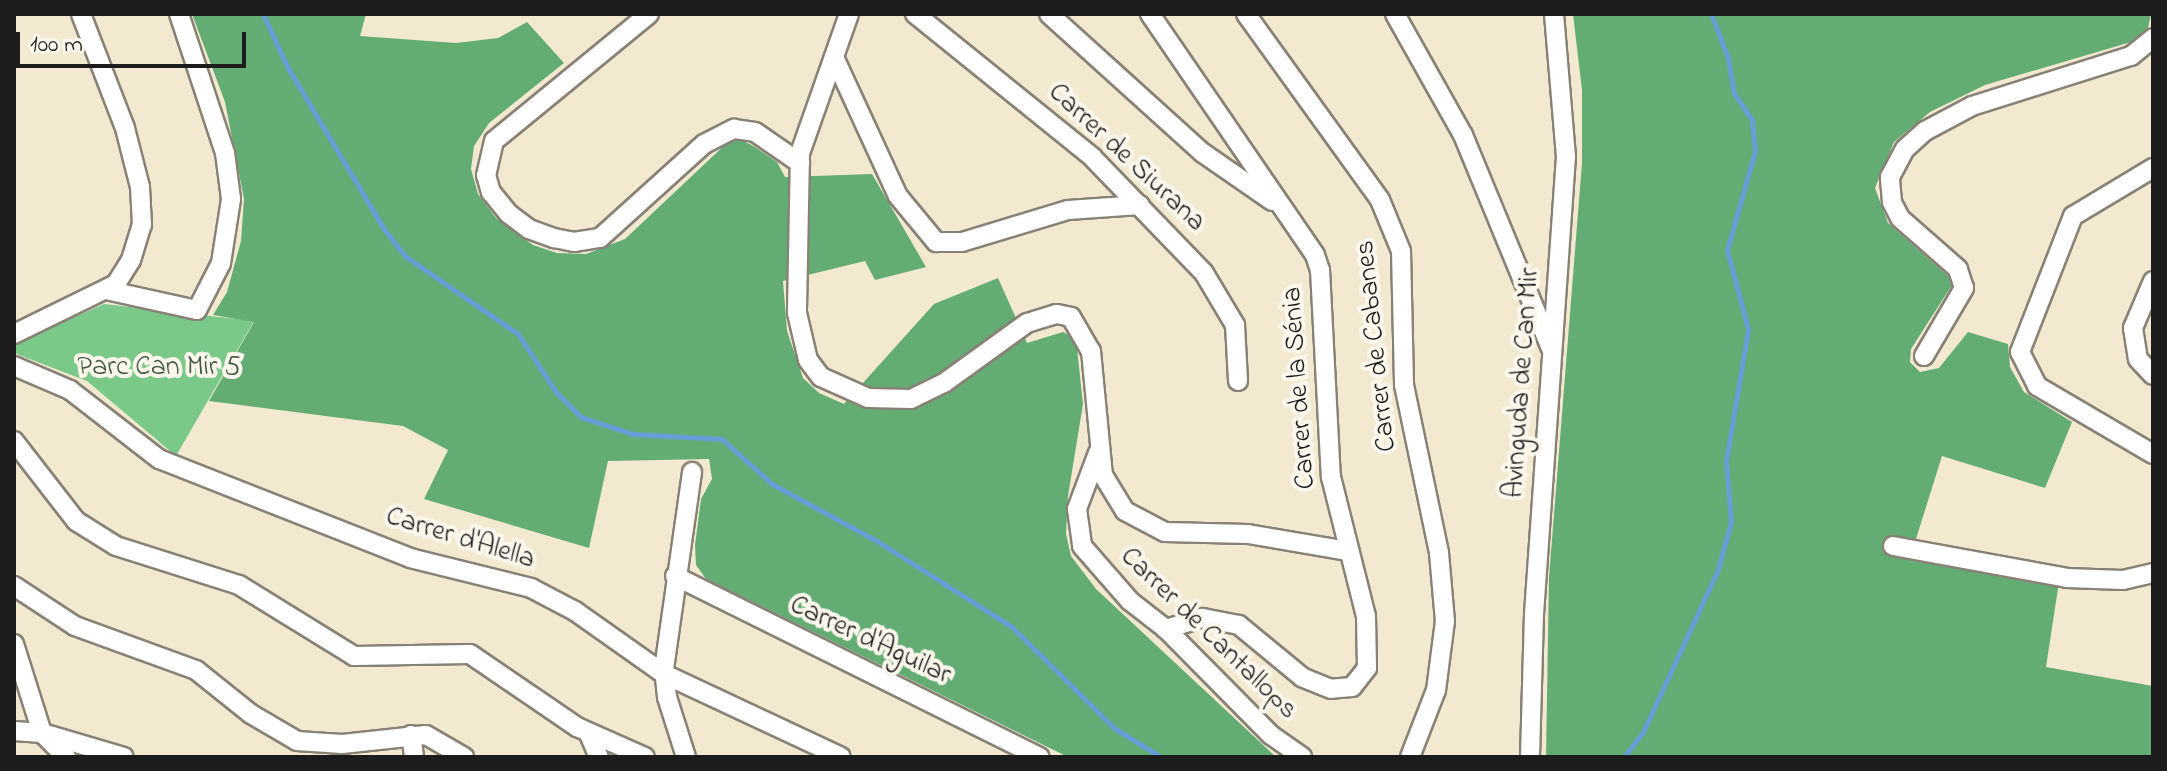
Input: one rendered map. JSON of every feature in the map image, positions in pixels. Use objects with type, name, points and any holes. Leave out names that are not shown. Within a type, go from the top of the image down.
[{"type":"street","points":[[14,334],[106,290],[131,260],[144,210],[125,128],[81,14]]},
{"type":"street","points":[[106,290],[197,310],[221,263],[231,199],[225,153],[179,14]]},
{"type":"street","points":[[649,14],[494,141],[486,175],[509,214],[529,229],[554,238],[600,238],[704,144],[734,129],[755,132],[800,163]]},
{"type":"street","points":[[849,14],[800,163],[797,313],[808,360],[821,377],[868,398],[911,399],[944,383],[1027,323],[1057,314],[1071,317],[1091,351],[1098,453],[1116,502],[1148,527],[1279,538],[1349,551]]},
{"type":"street","name":"Carrer de Siurana","points":[[915,14],[1060,129],[1140,205],[1227,304],[1237,339],[1238,381]]},
{"type":"street","points":[[1049,14],[1203,153],[1277,205]]},
{"type":"street","name":"Carrer de la Sénia","points":[[1150,14],[1277,205],[1315,255],[1320,270],[1331,477],[1369,636],[1367,668],[1352,687],[1331,689],[1302,677],[1239,625],[1202,618],[1166,629]]},
{"type":"street","name":"Carrer de Cabanes","points":[[1246,14],[1380,200],[1401,251],[1404,385],[1439,553],[1445,621],[1436,690],[1410,757]]},
{"type":"street","points":[[1395,14],[1463,135],[1552,351]]},
{"type":"street","name":"Avinguda de Can Mir","points":[[1530,757],[1530,677],[1566,157],[1554,14]]},
{"type":"street","points":[[1924,356],[1964,288],[1958,269],[1900,218],[1892,202],[1890,177],[1905,149],[1925,131],[1972,106],[2131,56],[2153,38]]},
{"type":"street","points":[[834,57],[898,196],[936,242],[962,242],[1068,210],[1140,205]]},
{"type":"street","points":[[2153,168],[2073,216],[2020,352],[2037,386],[2153,454]]},
{"type":"street","points":[[2153,281],[2133,328],[2138,359],[2153,375]]},
{"type":"street","name":"Carrer d'Alella","points":[[14,366],[70,390],[159,459],[410,558],[531,588],[575,611],[664,674],[841,757]]},
{"type":"street","points":[[14,441],[76,521],[116,546],[239,585],[354,656],[470,654],[589,734],[645,757]]},
{"type":"street","name":"Carrer de Cantallops","points":[[1098,453],[1077,509],[1082,546],[1130,601],[1166,629],[1271,735],[1302,757]]},
{"type":"street","points":[[686,757],[664,674],[675,576],[692,472]]},
{"type":"street","points":[[1893,546],[2067,578],[2123,580],[2153,573]]},
{"type":"street","name":"Carrer d'Aguilar","points":[[675,576],[1040,757]]},
{"type":"street","points":[[14,586],[75,626],[196,670],[251,714],[297,741],[342,744],[411,735],[433,737],[464,757]]},
{"type":"street","points":[[14,644],[42,733],[66,757]]},
{"type":"street","points":[[14,731],[42,733],[124,757]]},
{"type":"street","points":[[589,734],[599,757]]},
{"type":"street","points":[[411,735],[414,757]]},
{"type":"green space","points":[[192,14],[366,14],[360,36],[456,43],[498,38],[527,22],[564,63],[489,123],[474,146],[471,169],[478,194],[496,218],[533,245],[557,253],[586,254],[625,239],[729,141],[740,139],[755,147],[777,162],[785,177],[872,174],[926,267],[875,280],[865,261],[783,281],[787,331],[803,378],[819,393],[844,404],[934,304],[998,278],[1027,343],[1063,332],[1076,339],[1083,404],[1068,496],[1066,534],[1071,556],[1096,589],[1276,757],[1068,757],[706,579],[696,565],[695,545],[701,499],[712,479],[709,459],[608,461],[589,548],[424,499],[448,450],[403,426],[209,401],[254,322],[213,315],[227,292],[241,241],[244,199],[225,102]]},
{"type":"green space","points":[[1573,14],[2151,14],[2148,28],[2131,42],[1985,85],[1930,112],[1894,142],[1875,188],[1888,223],[1948,276],[1952,285],[1911,349],[1910,362],[1920,372],[1939,368],[1968,332],[2008,344],[2010,367],[2024,392],[2072,422],[2045,488],[1942,456],[1910,558],[2059,582],[2046,667],[2153,686],[2153,757],[1546,757],[1549,577],[1582,163],[1582,90]]},
{"type":"green space","name":"Parc Can Mir 5","points":[[104,304],[254,321],[176,456],[87,381],[14,353],[14,344]]},
{"type":"waterway","points":[[263,14],[288,68],[384,229],[405,256],[518,334],[556,392],[581,417],[633,434],[722,439],[772,484],[877,541],[1012,627],[1114,728],[1161,757]]},
{"type":"waterway","points":[[1624,757],[1643,732],[1717,572],[1731,522],[1726,461],[1748,329],[1727,250],[1755,151],[1752,120],[1734,93],[1728,58],[1711,14]]}]
